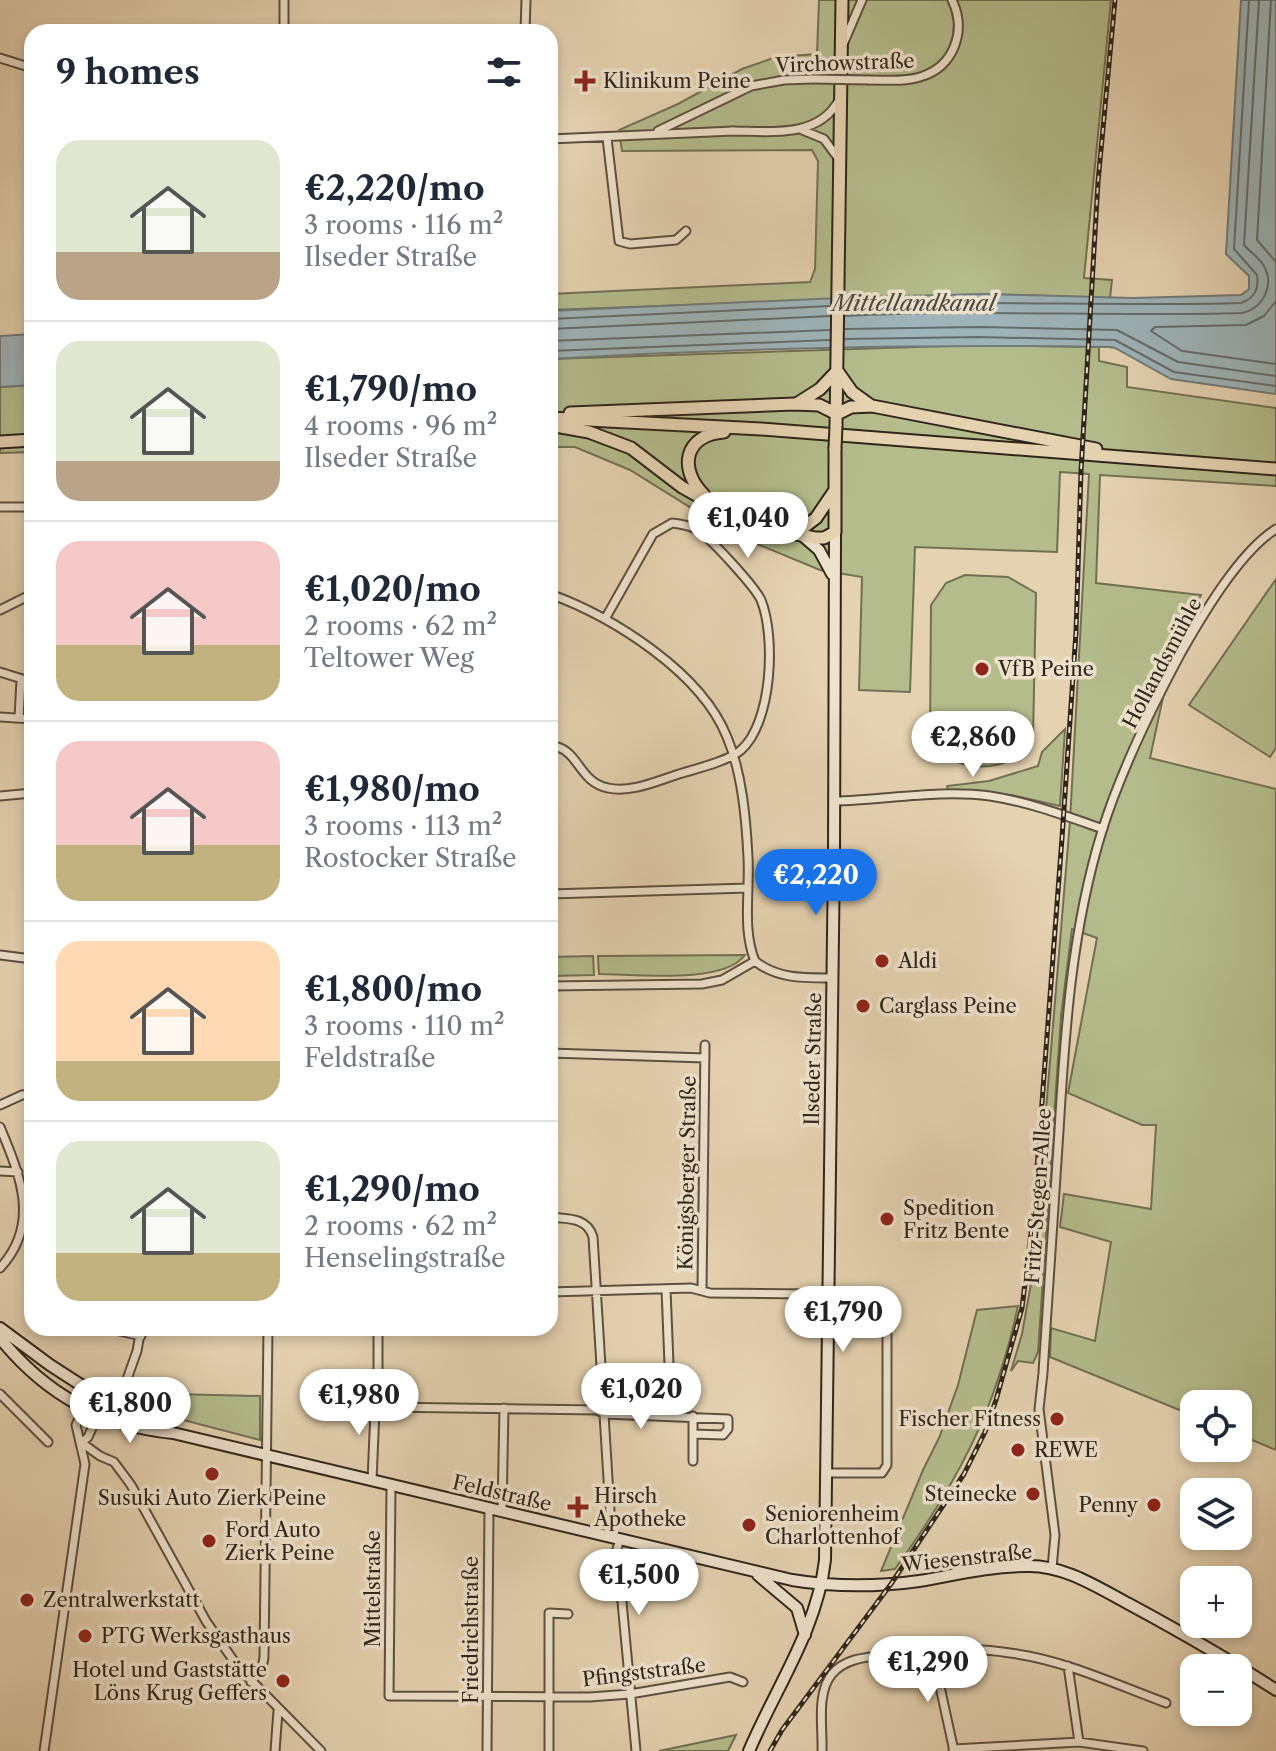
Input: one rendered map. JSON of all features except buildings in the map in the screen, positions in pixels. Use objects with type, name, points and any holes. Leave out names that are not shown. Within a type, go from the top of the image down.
[{"type":"main road","points":[[558,426],[589,432],[617,442],[641,455],[682,487],[748,523],[824,538],[835,532],[842,0]]},
{"type":"main road","points":[[794,404],[814,394],[837,371]]},
{"type":"main road","points":[[837,371],[852,392],[872,406]]},
{"type":"main road","points":[[558,415],[587,410],[794,404],[819,405],[836,420]]},
{"type":"main road","points":[[836,420],[851,407],[872,406],[1152,459]]},
{"type":"main road","points":[[558,417],[761,429],[1276,469]]},
{"type":"main road","points":[[716,506],[688,475],[691,450],[707,435],[761,429]]},
{"type":"main road","points":[[0,442],[24,440]]},
{"type":"main road","points":[[803,532],[835,489]]},
{"type":"street","points":[[284,0],[284,24]]},
{"type":"street","points":[[525,24],[526,0]]},
{"type":"street","name":"Virchowstraße","points":[[842,48],[862,0]]},
{"type":"street","name":"Virchowstraße","points":[[644,134],[684,120],[751,86],[784,80],[869,80],[917,78],[929,74],[945,62],[953,51],[959,29],[958,14],[952,0]]},
{"type":"street","points":[[0,58],[24,66]]},
{"type":"street","name":"Virchowstraße","points":[[558,139],[800,130],[812,127],[826,117],[841,94]]},
{"type":"street","name":"Virchowstraße","points":[[684,120],[699,130],[734,131]]},
{"type":"street","points":[[800,130],[824,139],[840,162]]},
{"type":"street","points":[[607,138],[619,241],[630,244],[676,240],[686,231]]},
{"type":"street","points":[[0,507],[24,507]]},
{"type":"street","points":[[558,747],[566,750],[592,782],[611,789],[647,785],[733,755],[752,737],[762,718],[767,674],[764,610],[756,593],[710,540],[695,528],[672,523],[658,529],[605,619]]},
{"type":"street","name":"Hollandsmühle","points":[[1103,829],[1144,727],[1193,631],[1254,546],[1276,529]]},
{"type":"street","points":[[803,532],[819,550],[834,580]]},
{"type":"street","name":"Ilseder Straße","points":[[749,1751],[805,1635],[822,1585],[825,1560],[835,532]]},
{"type":"street","points":[[0,610],[24,598]]},
{"type":"street","points":[[558,598],[605,619],[642,642],[684,678],[720,723],[733,755],[746,834],[749,935],[755,961],[764,968],[789,976],[832,978]]},
{"type":"street","points":[[0,672],[24,681]]},
{"type":"street","points":[[19,718],[21,680]]},
{"type":"street","points":[[0,717],[24,718]]},
{"type":"street","points":[[0,796],[24,794]]},
{"type":"street","points":[[834,801],[989,796],[1055,811],[1103,829]]},
{"type":"street","name":"Fritz-Stegen-Allee","points":[[1052,1568],[1055,1535],[1039,1396],[1067,1008],[1078,932],[1103,829]]},
{"type":"street","points":[[558,894],[748,888]]},
{"type":"street","points":[[0,955],[24,958]]},
{"type":"street","points":[[558,986],[702,984],[722,980],[755,961]]},
{"type":"street","name":"Königsberger Straße","points":[[702,1289],[705,1045]]},
{"type":"street","name":"Königsberger Straße","points":[[558,1053],[705,1058]]},
{"type":"street","points":[[0,1105],[24,1095]]},
{"type":"street","points":[[0,1127],[24,1193]]},
{"type":"street","points":[[0,1171],[18,1172]]},
{"type":"street","points":[[558,1218],[575,1220],[590,1228],[593,1237],[610,1511],[608,1536]]},
{"type":"street","points":[[0,1268],[15,1248],[24,1227]]},
{"type":"street","points":[[666,1289],[669,1364]]},
{"type":"street","points":[[558,1292],[702,1289],[710,1293],[808,1294]]},
{"type":"street","points":[[825,1473],[882,1473],[887,1465],[887,1335],[884,1326],[877,1322],[826,1322]]},
{"type":"street","name":"Feldstraße","points":[[0,1328],[98,1396],[173,1433]]},
{"type":"street","points":[[127,1379],[140,1336]]},
{"type":"street","points":[[251,1682],[262,1669],[264,1657],[268,1336]]},
{"type":"street","points":[[372,1481],[375,1410],[378,1403],[378,1336]]},
{"type":"street","name":"Feldstraße","points":[[0,1338],[43,1382],[98,1415],[140,1430],[173,1433],[822,1585]]},
{"type":"street","points":[[0,1394],[48,1442]]},
{"type":"street","points":[[98,1396],[84,1408],[76,1425],[82,1443],[114,1462],[213,1633],[251,1682],[321,1751]]},
{"type":"street","points":[[82,1443],[98,1415],[98,1396]]},
{"type":"street","points":[[378,1403],[382,1407],[597,1410],[605,1414],[728,1419],[727,1433],[723,1435],[693,1434]]},
{"type":"street","points":[[502,1511],[504,1408]]},
{"type":"street","points":[[693,1416],[693,1461]]},
{"type":"street","points":[[44,1751],[85,1464],[82,1443]]},
{"type":"street","name":"Mittelstraße","points":[[388,1693],[391,1485]]},
{"type":"street","name":"Friedrichstraße","points":[[487,1751],[489,1508]]},
{"type":"street","points":[[620,1539],[617,1549],[636,1751]]},
{"type":"street","name":"Wiesenstraße","points":[[822,1585],[891,1584],[1027,1565],[1052,1568],[1073,1575],[1155,1618],[1276,1690]]},
{"type":"street","points":[[753,1571],[797,1608],[805,1635]]},
{"type":"street","points":[[549,1751],[549,1613],[568,1614]]},
{"type":"street","points":[[822,1751],[823,1697],[831,1675],[843,1664],[860,1658],[932,1650],[971,1649],[1012,1653],[1068,1666],[1166,1703]]},
{"type":"street","points":[[932,1650],[954,1750],[1079,1742],[1143,1751]]},
{"type":"street","points":[[1068,1666],[1079,1742]]},
{"type":"street","name":"Pfingststraße","points":[[388,1693],[392,1697],[549,1697],[630,1694],[730,1677],[743,1682]]},
{"type":"street","points":[[275,1751],[278,1711]]},
{"type":"green space","points":[[819,0],[1111,0],[1084,278],[1112,280],[1110,298],[986,294],[558,310],[558,294],[810,282],[815,269],[818,161],[812,150],[622,151],[619,130],[678,104],[742,69],[776,57],[817,54]]},
{"type":"green space","points":[[978,345],[1099,347],[1099,361],[1127,367],[1127,387],[1276,408],[1276,486],[1100,475],[1096,583],[1201,595],[1174,646],[1150,758],[1276,789],[1276,1450],[1252,1440],[1252,1390],[1180,1390],[1180,1410],[1050,1357],[1051,1328],[1095,1341],[1111,1242],[1060,1227],[1064,1194],[1151,1209],[1156,1125],[1142,1125],[1068,1093],[1097,938],[1072,929],[1061,1016],[1038,1352],[1033,1363],[1018,1361],[1011,1371],[1022,1334],[1032,1278],[1070,821],[1089,474],[1060,472],[1057,552],[915,547],[910,692],[859,690],[862,577],[820,570],[733,534],[630,470],[575,447],[558,447],[558,359]]},
{"type":"green space","points":[[24,386],[24,452],[0,453],[0,387]]},
{"type":"green space","name":"VfB Peine","points":[[965,575],[1008,577],[1036,593],[1033,737],[1025,750],[1013,759],[998,764],[966,765],[938,750],[930,738],[931,605],[946,583]]},
{"type":"green space","points":[[1276,579],[1276,748],[1270,757],[1189,705]]},
{"type":"green space","points":[[1065,729],[1060,806],[1011,795],[949,792],[947,786],[989,781],[1038,766],[1042,752]]},
{"type":"green space","points":[[745,955],[718,971],[698,974],[599,974],[598,956]]},
{"type":"green space","points":[[593,956],[594,975],[558,976],[558,957]]},
{"type":"green space","points":[[1018,1306],[998,1379],[972,1445],[937,1507],[895,1569],[881,1571],[939,1438],[958,1385],[977,1310]]},
{"type":"green space","points":[[172,1394],[260,1396],[260,1440],[172,1417]]},
{"type":"green space","points":[[736,1735],[728,1751],[659,1751]]},
{"type":"water","name":"Mittellandkanal","points":[[1241,0],[1276,0],[1276,394],[1171,379],[1109,347],[830,348],[558,359],[558,311],[985,294],[1133,298],[1241,295],[1249,289],[1249,276],[1226,254]]},
{"type":"water","points":[[24,334],[24,386],[0,387],[0,336]]},
{"type":"railway","points":[[770,1751],[782,1730],[891,1584],[964,1474],[985,1432],[1022,1308],[1034,1208],[1062,838],[1076,632],[1081,471],[1098,182],[1115,0]]},
{"type":"place","name":"Klinikum Peine","points":[[585,81]]},
{"type":"place","name":"VfB Peine","points":[[982,669]]},
{"type":"place","name":"Aldi","points":[[882,961]]},
{"type":"place","name":"Carglass Peine","points":[[863,1006]]},
{"type":"place","name":"Spedition Fritz Bente","points":[[887,1219]]},
{"type":"place","name":"Fischer Fitness","points":[[1057,1419]]},
{"type":"place","name":"REWE","points":[[1018,1450]]},
{"type":"place","name":"Susuki Auto Zierk Peine","points":[[212,1474]]},
{"type":"place","name":"Steinecke","points":[[1033,1494]]},
{"type":"place","name":"Penny","points":[[1154,1505]]},
{"type":"place","name":"Hirsch Apotheke","points":[[578,1507]]},
{"type":"place","name":"Seniorenheim Charlottenhof","points":[[749,1525]]},
{"type":"place","name":"Ford Auto Zierk Peine","points":[[209,1541]]},
{"type":"place","name":"Zentralwerkstatt","points":[[27,1600]]},
{"type":"place","name":"PTG Werksgasthaus","points":[[85,1636]]},
{"type":"place","name":"Hotel und Gaststätte Löns Krug Geffers","points":[[283,1681]]}]
